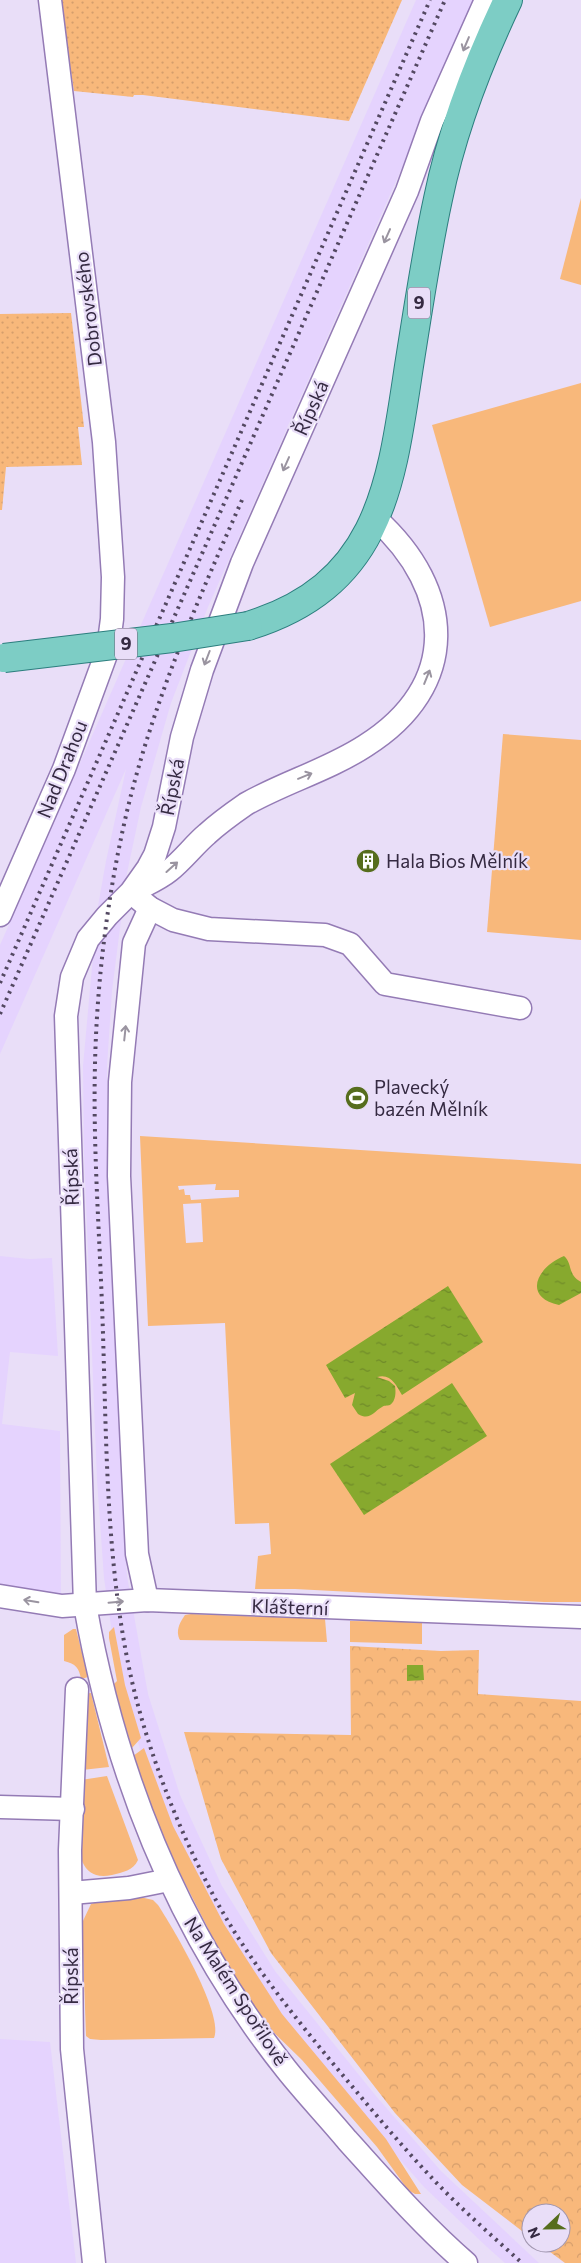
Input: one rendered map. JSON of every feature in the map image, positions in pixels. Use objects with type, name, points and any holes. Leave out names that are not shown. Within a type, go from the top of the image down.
[{"type":"main road","name":"9","points":[[2,658],[201,635],[248,626],[293,608],[324,586],[352,558],[376,519],[387,486],[399,431],[438,197],[448,155],[484,52],[508,0]]},
{"type":"street","name":"Dobrovského","points":[[50,0],[104,442],[113,577],[112,619]]},
{"type":"street","name":"Řípská","points":[[85,1605],[66,1016],[72,977],[88,939],[102,921],[131,892],[148,868],[160,841],[182,737],[202,670],[242,563],[407,191],[432,121],[486,0]]},
{"type":"street","points":[[407,191],[470,89]]},
{"type":"street","points":[[376,519],[415,563],[433,603],[436,637],[434,654],[430,670],[414,701],[404,715],[368,745],[329,766],[271,790],[245,805],[207,833],[169,871],[131,892],[150,908],[173,920],[208,929],[325,935],[350,944],[385,984],[520,1008]]},
{"type":"street","name":"Nad Drahou","points":[[0,915],[64,770],[108,649],[112,619]]},
{"type":"street","points":[[146,1600],[137,1554],[119,1176],[120,1082],[134,943],[150,908]]},
{"type":"street","name":"Klášterní","points":[[0,1596],[62,1606],[146,1600],[581,1618]]},
{"type":"street","name":"Na Malém Spořilově","points":[[85,1605],[94,1655],[121,1758],[169,1880],[202,1944],[286,2069],[373,2169],[466,2263]]},
{"type":"street","name":"Řípská","points":[[77,1688],[71,1893],[72,2049],[94,2263]]},
{"type":"street","points":[[0,1807],[73,1809]]},
{"type":"street","points":[[71,1893],[129,1888],[169,1880]]},
{"type":"shaded area","points":[[416,0],[476,0],[208,607],[171,703],[141,807],[127,873],[112,991],[107,1066],[108,1152],[121,1479],[127,1576],[148,1694],[180,1795],[222,1886],[275,1971],[376,2096],[441,2171],[521,2246],[521,2253],[528,2253],[539,2263],[505,2263],[487,2247],[424,2187],[358,2112],[288,2027],[201,1898],[144,1762],[125,1700],[116,1660],[104,1578],[97,1480],[84,1153],[83,1066],[97,912],[126,769],[0,1054],[0,945]]},
{"type":"shaded area","points":[[0,1256],[29,1259],[52,1258],[58,1356],[10,1352],[2,1424],[60,1431],[61,1599],[0,1589]]},
{"type":"shaded area","points":[[0,2039],[50,2042],[76,2263],[0,2263]]},
{"type":"green space","points":[[60,0],[402,0],[349,121],[143,95],[134,95],[133,97],[74,91]]},
{"type":"green space","points":[[581,198],[581,285],[560,279]]},
{"type":"green space","points":[[71,313],[84,427],[78,427],[82,465],[6,467],[2,510],[0,510],[0,314]]},
{"type":"green space","points":[[581,383],[581,601],[490,627],[432,425]]},
{"type":"green space","points":[[503,734],[581,740],[581,940],[487,932]]},
{"type":"green space","points":[[140,1136],[581,1164],[581,1602],[544,1602],[295,1589],[255,1589],[258,1556],[271,1554],[269,1523],[235,1524],[225,1323],[148,1326]],"holes":[[[216,1184],[215,1190],[239,1190],[239,1197],[191,1200],[190,1195],[185,1195],[184,1189],[179,1190],[178,1186]],[[201,1203],[203,1242],[186,1243],[183,1204]]]},
{"type":"green space","points":[[185,1615],[325,1619],[327,1642],[180,1640],[178,1630],[180,1624]]},
{"type":"green space","points":[[350,1621],[422,1622],[422,1644],[350,1642]]},
{"type":"green space","points":[[114,1627],[125,1685],[141,1738],[131,1749],[113,1685],[117,1681],[109,1632]]},
{"type":"green space","points":[[76,1629],[88,1677],[81,1679],[76,1667],[64,1661],[64,1635]]},
{"type":"green space","points":[[350,1646],[441,1651],[479,1650],[478,1694],[581,1701],[581,2263],[565,2263],[552,2253],[571,2253],[571,2203],[521,2203],[521,2230],[462,2185],[395,2113],[271,1953],[221,1859],[184,1732],[351,1735]]},
{"type":"green space","points":[[91,1693],[109,1767],[82,1770],[82,1694]]},
{"type":"green space","points":[[144,1748],[173,1826],[224,1924],[282,2014],[386,2139],[421,2194],[415,2194],[408,2190],[377,2147],[302,2060],[265,2024],[224,1960],[159,1832],[133,1756]]},
{"type":"green space","points":[[107,1776],[138,1860],[133,1867],[124,1872],[112,1875],[97,1875],[87,1869],[81,1857],[78,1842],[81,1780]]},
{"type":"green space","points":[[140,1897],[153,1900],[158,1905],[185,1951],[205,1991],[212,2010],[215,2026],[214,2038],[101,2040],[90,2039],[86,2036],[82,1923],[91,1904],[102,1900]]},
{"type":"water","points":[[564,1256],[574,1276],[581,1282],[581,1293],[559,1305],[547,1301],[540,1296],[537,1289],[541,1274],[547,1267]]},
{"type":"water","points":[[448,1286],[483,1342],[402,1395],[389,1378],[377,1377],[389,1381],[395,1386],[393,1401],[390,1405],[383,1406],[366,1417],[358,1414],[352,1405],[355,1393],[345,1398],[326,1365]]},
{"type":"water","points":[[452,1383],[487,1436],[364,1515],[330,1464]]},
{"type":"water","points":[[407,1665],[423,1665],[424,1680],[407,1681]]},
{"type":"railway","points":[[0,983],[430,0]]},
{"type":"railway","points":[[0,1014],[445,0]]},
{"type":"railway","points":[[242,500],[178,651],[139,767],[128,807],[115,870],[101,967],[96,1032],[95,1125],[109,1503],[118,1602],[136,1698],[150,1747],[167,1794],[198,1864],[235,1933],[297,2019],[392,2134],[475,2221],[522,2263]]},
{"type":"place","name":"Hala Bios Mělník","points":[[368,861]]},
{"type":"place","name":"Plavecký bazén Mělník","points":[[357,1098]]}]
